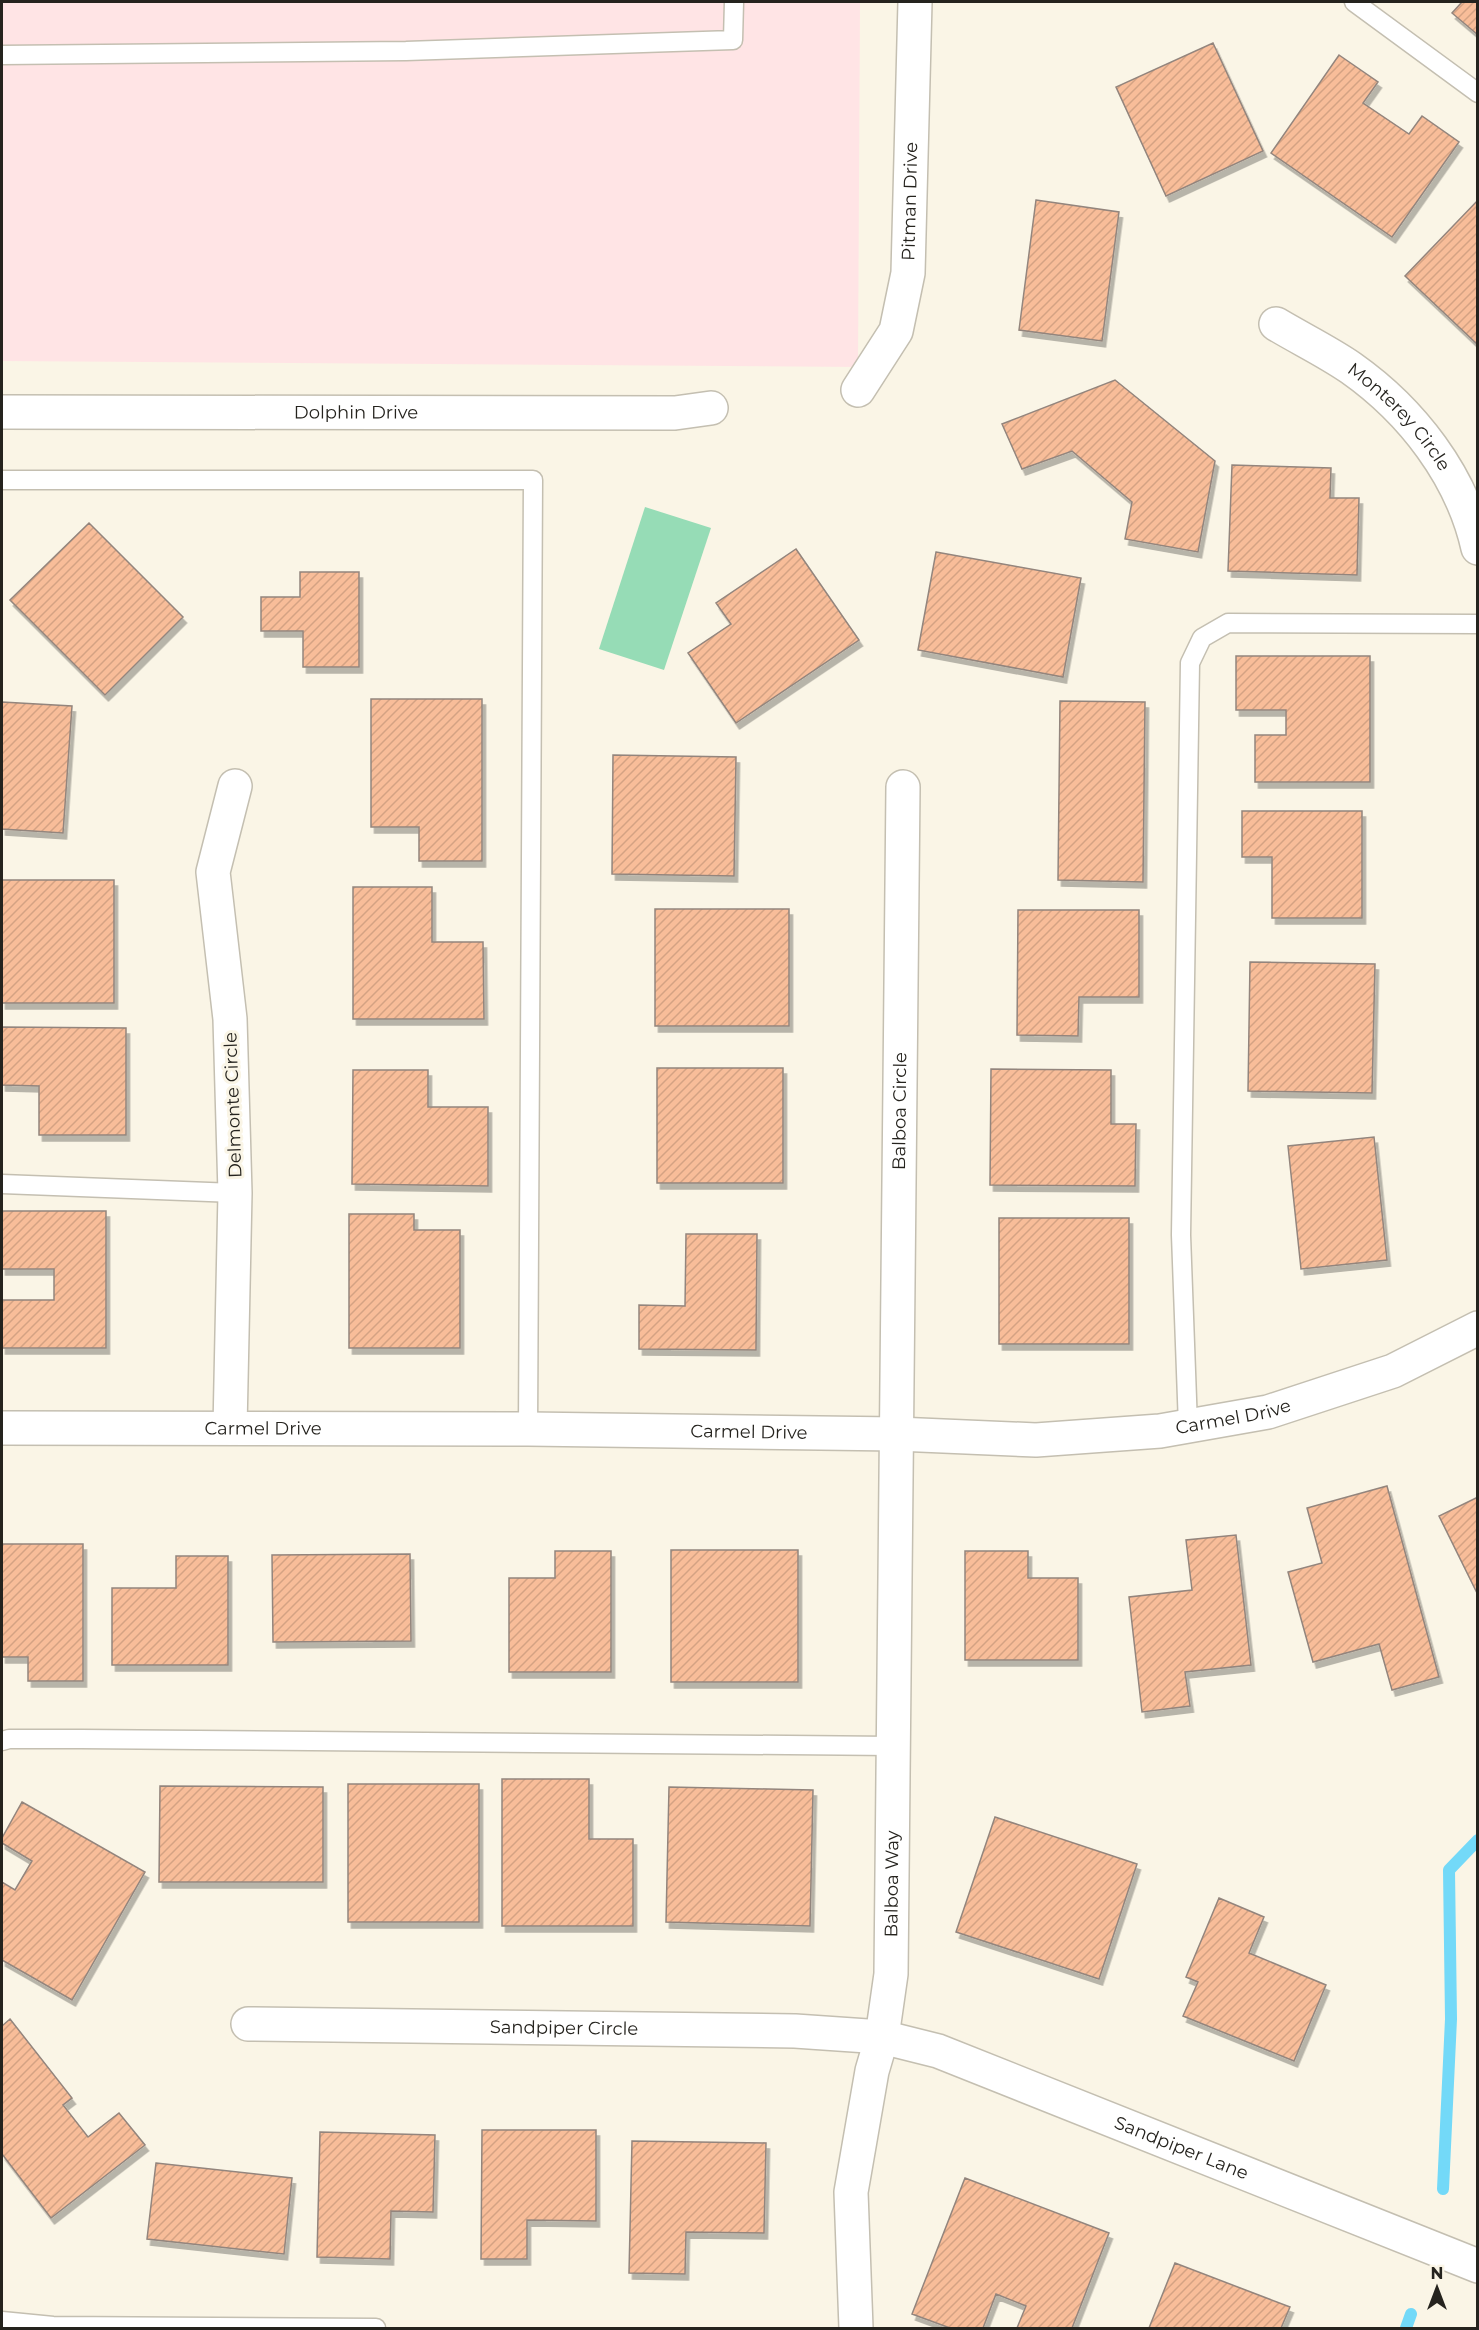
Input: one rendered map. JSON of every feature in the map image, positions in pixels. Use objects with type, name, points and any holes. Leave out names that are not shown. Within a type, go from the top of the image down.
[{"type":"street","name":"Pitman Drive","points":[[858,390],[896,331],[908,273],[915,2]]},
{"type":"street","name":"Monterey Circle","points":[[1276,324],[1352,369],[1401,410],[1442,462],[1472,522],[1478,549]]},
{"type":"street","name":"Dolphin Drive","points":[[2,412],[675,413],[711,408]]},
{"type":"street","name":"Delmonte Circle","points":[[231,1428],[235,1193],[231,1019],[213,872],[235,786]]},
{"type":"street","name":"Balboa Circle","points":[[897,1434],[903,787]]},
{"type":"street","name":"Carmel Drive","points":[[2,1428],[528,1429],[897,1434],[1036,1440],[1160,1431],[1268,1412],[1394,1371],[1478,1328]]},
{"type":"street","name":"Balboa Way","points":[[856,2328],[851,2192],[872,2071],[882,2037],[891,1974],[897,1434]]},
{"type":"street","name":"Sandpiper Circle","points":[[248,2024],[795,2031],[882,2037]]},
{"type":"street","name":"Sandpiper Lane","points":[[882,2037],[938,2051],[1478,2266]]},
{"type":"lane","points":[[2,55],[406,51],[733,40],[734,2]]},
{"type":"lane","points":[[1354,2],[1478,93]]},
{"type":"lane","points":[[2,480],[533,480],[528,1429]]},
{"type":"lane","points":[[1188,1426],[1180,1235],[1190,663],[1202,638],[1228,623],[1478,624]]},
{"type":"lane","points":[[2,1184],[235,1193]]},
{"type":"lane","points":[[2,1741],[9,1738],[81,1738],[893,1746]]},
{"type":"lane","points":[[2,2321],[53,2326],[376,2328]]},
{"type":"shaded area","points":[[2,2],[860,2],[858,367],[2,361]]},
{"type":"green space","points":[[645,507],[711,528],[664,670],[599,649]]},
{"type":"building","points":[[1462,2],[1478,2],[1478,35],[1452,13]]},
{"type":"building","points":[[1213,43],[1263,151],[1166,196],[1116,87]]},
{"type":"building","points":[[1339,55],[1378,82],[1363,103],[1409,134],[1422,116],[1459,142],[1392,237],[1271,153]]},
{"type":"building","points":[[1036,200],[1119,212],[1102,341],[1019,330]]},
{"type":"building","points":[[1478,200],[1478,345],[1405,276]]},
{"type":"building","points":[[1115,380],[1215,461],[1198,552],[1125,539],[1132,502],[1072,451],[1022,469],[1002,424]]},
{"type":"building","points":[[1232,465],[1331,468],[1330,498],[1359,498],[1357,575],[1228,571]]},
{"type":"building","points":[[89,523],[183,617],[105,695],[10,600]]},
{"type":"building","points":[[796,549],[859,640],[736,723],[688,653],[731,624],[716,603]]},
{"type":"building","points":[[936,552],[1081,578],[1063,677],[918,650]]},
{"type":"building","points":[[300,572],[359,572],[359,667],[303,667],[303,631],[261,631],[261,597],[300,597]]},
{"type":"building","points":[[1236,656],[1370,656],[1370,782],[1255,782],[1255,735],[1286,735],[1286,710],[1236,710]]},
{"type":"building","points":[[371,699],[482,699],[482,861],[419,861],[419,827],[371,827]]},
{"type":"building","points":[[1060,701],[1145,702],[1143,882],[1058,880]]},
{"type":"building","points":[[2,702],[72,706],[63,833],[2,829]]},
{"type":"building","points":[[613,755],[736,757],[734,876],[612,874]]},
{"type":"building","points":[[1242,811],[1362,811],[1362,918],[1272,918],[1272,857],[1242,857]]},
{"type":"building","points":[[2,880],[114,880],[114,1003],[2,1003]]},
{"type":"building","points":[[353,887],[432,887],[432,942],[483,942],[484,1019],[353,1019]]},
{"type":"building","points":[[655,909],[789,909],[789,1026],[655,1026]]},
{"type":"building","points":[[1018,910],[1139,910],[1139,997],[1079,997],[1078,1036],[1017,1035]]},
{"type":"building","points":[[1250,962],[1375,964],[1372,1093],[1248,1091]]},
{"type":"building","points":[[2,1027],[126,1028],[126,1135],[39,1135],[39,1086],[2,1085]]},
{"type":"building","points":[[657,1068],[783,1068],[783,1183],[657,1183]]},
{"type":"building","points":[[991,1069],[1111,1070],[1111,1124],[1136,1124],[1135,1186],[990,1185]]},
{"type":"building","points":[[353,1070],[428,1070],[428,1107],[488,1107],[488,1186],[352,1184]]},
{"type":"building","points":[[1374,1137],[1387,1260],[1301,1269],[1288,1146]]},
{"type":"building","points":[[2,1211],[106,1211],[106,1348],[2,1348],[2,1300],[54,1300],[54,1269],[2,1269]]},
{"type":"building","points":[[349,1214],[414,1214],[414,1230],[460,1230],[460,1348],[349,1348]]},
{"type":"building","points":[[999,1218],[1129,1218],[1129,1344],[999,1344]]},
{"type":"building","points":[[686,1234],[757,1234],[756,1350],[639,1349],[639,1305],[685,1306]]},
{"type":"building","points":[[1387,1486],[1439,1677],[1392,1690],[1379,1644],[1313,1662],[1288,1572],[1322,1563],[1307,1508]]},
{"type":"building","points":[[1478,1497],[1478,1595],[1439,1516]]},
{"type":"building","points":[[1236,1535],[1251,1665],[1185,1672],[1190,1706],[1142,1712],[1129,1597],[1192,1590],[1186,1540]]},
{"type":"building","points":[[2,1544],[83,1544],[83,1681],[28,1681],[28,1657],[2,1657]]},
{"type":"building","points":[[671,1550],[798,1550],[798,1682],[671,1682]]},
{"type":"building","points":[[555,1551],[611,1551],[611,1672],[509,1672],[509,1578],[555,1578]]},
{"type":"building","points":[[965,1551],[1028,1551],[1028,1578],[1078,1578],[1078,1660],[965,1660]]},
{"type":"building","points":[[410,1554],[411,1641],[273,1642],[272,1555]]},
{"type":"building","points":[[176,1556],[228,1556],[228,1665],[112,1665],[112,1588],[176,1588]]},
{"type":"building","points":[[502,1779],[589,1779],[589,1839],[633,1839],[633,1926],[502,1926]]},
{"type":"building","points":[[348,1784],[479,1784],[479,1922],[348,1922]]},
{"type":"building","points":[[160,1786],[323,1787],[323,1882],[159,1882]]},
{"type":"building","points":[[669,1787],[813,1790],[810,1926],[666,1922]]},
{"type":"building","points":[[22,1802],[145,1872],[72,2000],[2,1960],[2,1882],[15,1890],[32,1861],[2,1843],[2,1838]]},
{"type":"building","points":[[995,1817],[1137,1864],[1099,1979],[956,1932]]},
{"type":"building","points":[[1219,1898],[1264,1917],[1249,1953],[1326,1985],[1294,2061],[1183,2016],[1198,1982],[1186,1977]]},
{"type":"building","points":[[10,2019],[72,2098],[63,2105],[88,2137],[119,2113],[145,2145],[51,2218],[2,2154],[2,2026]]},
{"type":"building","points":[[482,2130],[596,2130],[596,2221],[527,2220],[527,2259],[481,2259]]},
{"type":"building","points":[[320,2132],[435,2135],[433,2212],[391,2211],[390,2259],[317,2257]]},
{"type":"building","points":[[632,2141],[766,2143],[764,2233],[686,2232],[685,2274],[629,2273]]},
{"type":"building","points":[[156,2163],[292,2178],[284,2254],[147,2239]]},
{"type":"building","points":[[965,2178],[1109,2233],[1072,2328],[1017,2328],[1026,2306],[996,2294],[983,2328],[950,2328],[912,2314]]},
{"type":"building","points":[[1175,2263],[1290,2307],[1281,2328],[1149,2328]]},
{"type":"waterway","points":[[1443,2189],[1451,2019],[1449,1870],[1478,1840]]},
{"type":"waterway","points":[[1406,2328],[1411,2314]]}]
